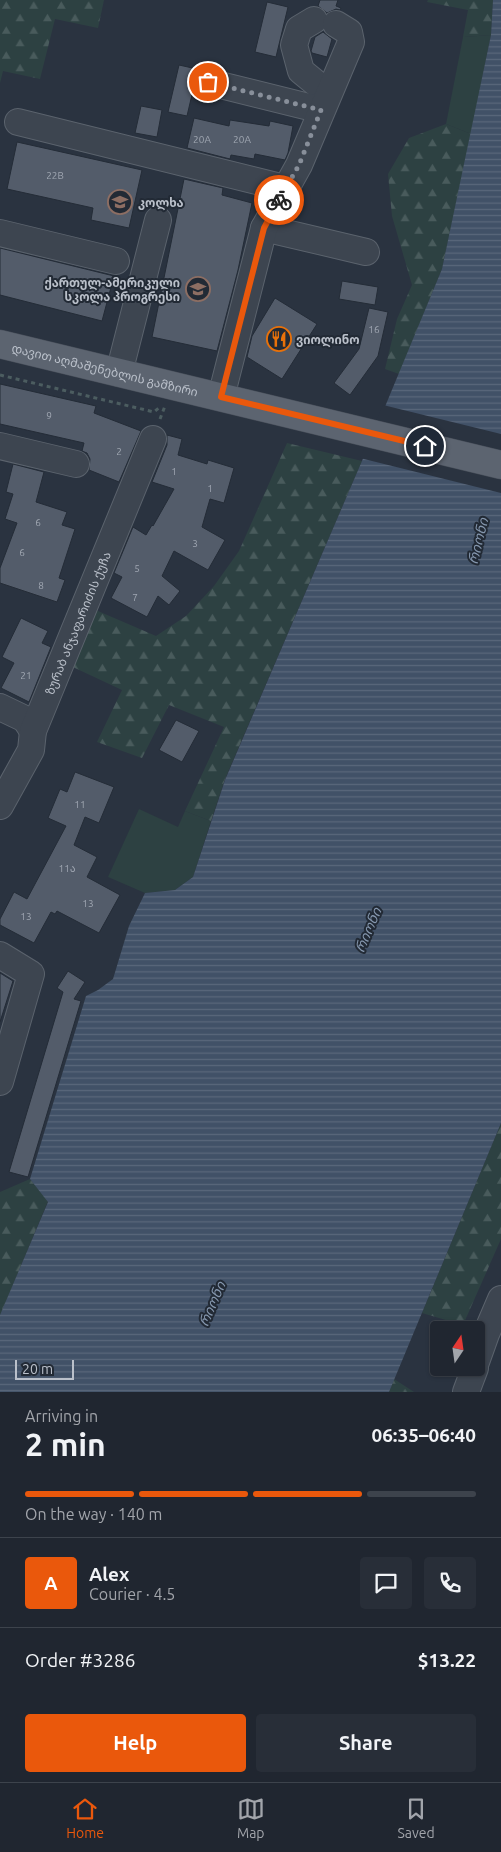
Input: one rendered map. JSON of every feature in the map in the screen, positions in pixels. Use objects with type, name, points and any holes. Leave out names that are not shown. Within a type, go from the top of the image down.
[{"type":"main road","name":"დავით აღმაშენებლის გამზირი","points":[[0,344],[501,465]]},
{"type":"street","points":[[221,397],[264,228],[299,165],[351,42],[349,32],[325,22],[299,29],[294,45],[301,72],[325,101]]},
{"type":"street","points":[[208,82],[325,101]]},
{"type":"street","points":[[18,122],[285,188]]},
{"type":"street","points":[[119,372],[158,220]]},
{"type":"street","points":[[264,228],[366,252]]},
{"type":"street","points":[[0,233],[116,261]]},
{"type":"street","name":"ზურაბ ანჯაფარიძის ქუჩა","points":[[0,806],[31,750],[33,731],[153,438]]},
{"type":"street","points":[[0,446],[76,464]]},
{"type":"street","points":[[0,707],[25,719],[33,731]]},
{"type":"street","points":[[0,955],[32,974],[0,1082]]},
{"type":"street","points":[[485,1349],[493,1337],[501,1299]]},
{"type":"street","points":[[466,1392],[471,1376]]},
{"type":"green space","points":[[0,0],[104,0],[98,28],[55,19],[40,79],[3,71],[0,83]]},
{"type":"green space","points":[[428,0],[493,0],[491,35],[463,37],[468,10],[427,2]]},
{"type":"green space","points":[[491,35],[471,134],[446,124],[463,37]]},
{"type":"green space","points":[[446,124],[471,134],[442,269],[399,374],[385,369],[397,319],[412,285],[392,216],[388,174],[409,138]]},
{"type":"green space","points":[[287,443],[362,461],[225,779],[211,821],[185,811],[224,727],[169,705],[142,758],[97,742],[122,690],[60,661],[84,605],[156,636],[186,616],[214,586],[239,551]]},
{"type":"green space","points":[[139,809],[178,827],[185,811],[211,821],[193,877],[175,890],[145,893],[108,877]]},
{"type":"green space","points":[[501,1123],[501,1239],[465,1321],[449,1321],[422,1313]]},
{"type":"green space","points":[[30,1179],[48,1201],[0,1316],[0,1192]]},
{"type":"green space","points":[[394,1379],[414,1392],[389,1392]]},
{"type":"water","name":"რიონი","points":[[493,0],[501,0],[501,1123],[389,1392],[0,1392],[0,1315],[48,1202],[30,1179],[86,996],[113,979],[129,926],[145,893],[175,890],[193,877],[225,780],[377,426],[442,269],[491,35]]},
{"type":"pier","points":[[383,405],[501,434],[501,493],[360,458]]},
{"type":"building","points":[[320,0],[338,0],[336,6],[341,8],[340,10],[336,9],[327,13],[318,6]]},
{"type":"building","points":[[267,2],[288,7],[276,57],[255,52]]},
{"type":"building","points":[[323,32],[332,39],[327,57],[312,53],[311,51],[315,37]]},
{"type":"building","points":[[179,65],[197,69],[193,79],[194,86],[187,116],[168,112]]},
{"type":"building","points":[[141,106],[162,110],[157,137],[135,133]]},
{"type":"building","points":[[194,118],[229,126],[230,120],[269,126],[270,121],[293,126],[288,153],[285,160],[255,154],[254,159],[231,155],[230,159],[187,148]]},
{"type":"building","points":[[17,142],[142,170],[129,228],[91,220],[93,208],[7,189]]},
{"type":"building","name":"ქართულ-ამერიკული სკოლა პროგრესი","points":[[184,179],[223,188],[222,195],[252,203],[238,270],[217,351],[152,337]]},
{"type":"building","points":[[0,248],[114,276],[102,321],[0,295]]},
{"type":"building","points":[[342,281],[378,287],[375,305],[339,299]]},
{"type":"building","name":"ვიოლინო","points":[[275,298],[317,324],[282,379],[247,357],[252,336]]},
{"type":"building","points":[[369,308],[388,312],[378,356],[350,395],[334,383],[359,349]]},
{"type":"building","points":[[0,384],[96,406],[94,413],[141,431],[119,482],[89,470],[90,459],[87,453],[82,451],[84,443],[0,424]]},
{"type":"building","points":[[167,435],[182,439],[178,455],[207,464],[208,460],[234,468],[224,503],[210,499],[202,527],[225,540],[208,570],[174,551],[162,576],[180,591],[169,605],[158,596],[147,617],[111,598],[122,577],[114,573],[133,527],[146,535],[174,489],[152,482],[167,445]]},
{"type":"building","points":[[13,464],[44,472],[36,502],[67,512],[62,525],[75,529],[59,578],[65,580],[57,602],[0,583],[0,568],[17,523],[5,519],[13,494],[6,492]]},
{"type":"building","points":[[21,618],[48,631],[42,643],[51,647],[29,702],[1,688],[14,663],[2,657]]},
{"type":"building","points":[[176,720],[199,731],[182,762],[159,750]]},
{"type":"building","points":[[75,772],[114,787],[99,823],[85,817],[74,845],[97,857],[87,877],[120,895],[99,933],[57,911],[55,914],[51,912],[34,943],[0,925],[0,919],[14,892],[27,899],[66,826],[48,818],[60,789],[67,792]]},
{"type":"building","points":[[68,971],[85,982],[74,999],[81,1001],[28,1177],[9,1172],[63,992],[57,988]]},
{"type":"building","points":[[0,973],[13,981],[0,1022]]},
{"type":"way so far","points":[[208,82],[321,110],[299,165],[279,200]]},
{"type":"place","name":"კოლხა","points":[[120,202]]},
{"type":"place","name":"ქართულ-ამერიკული სკოლა პროგრესი","points":[[198,289]]},
{"type":"place","name":"ვიოლინო","points":[[279,339]]},
{"type":"route","points":[[279,200],[264,228],[221,397],[425,446]]}]
